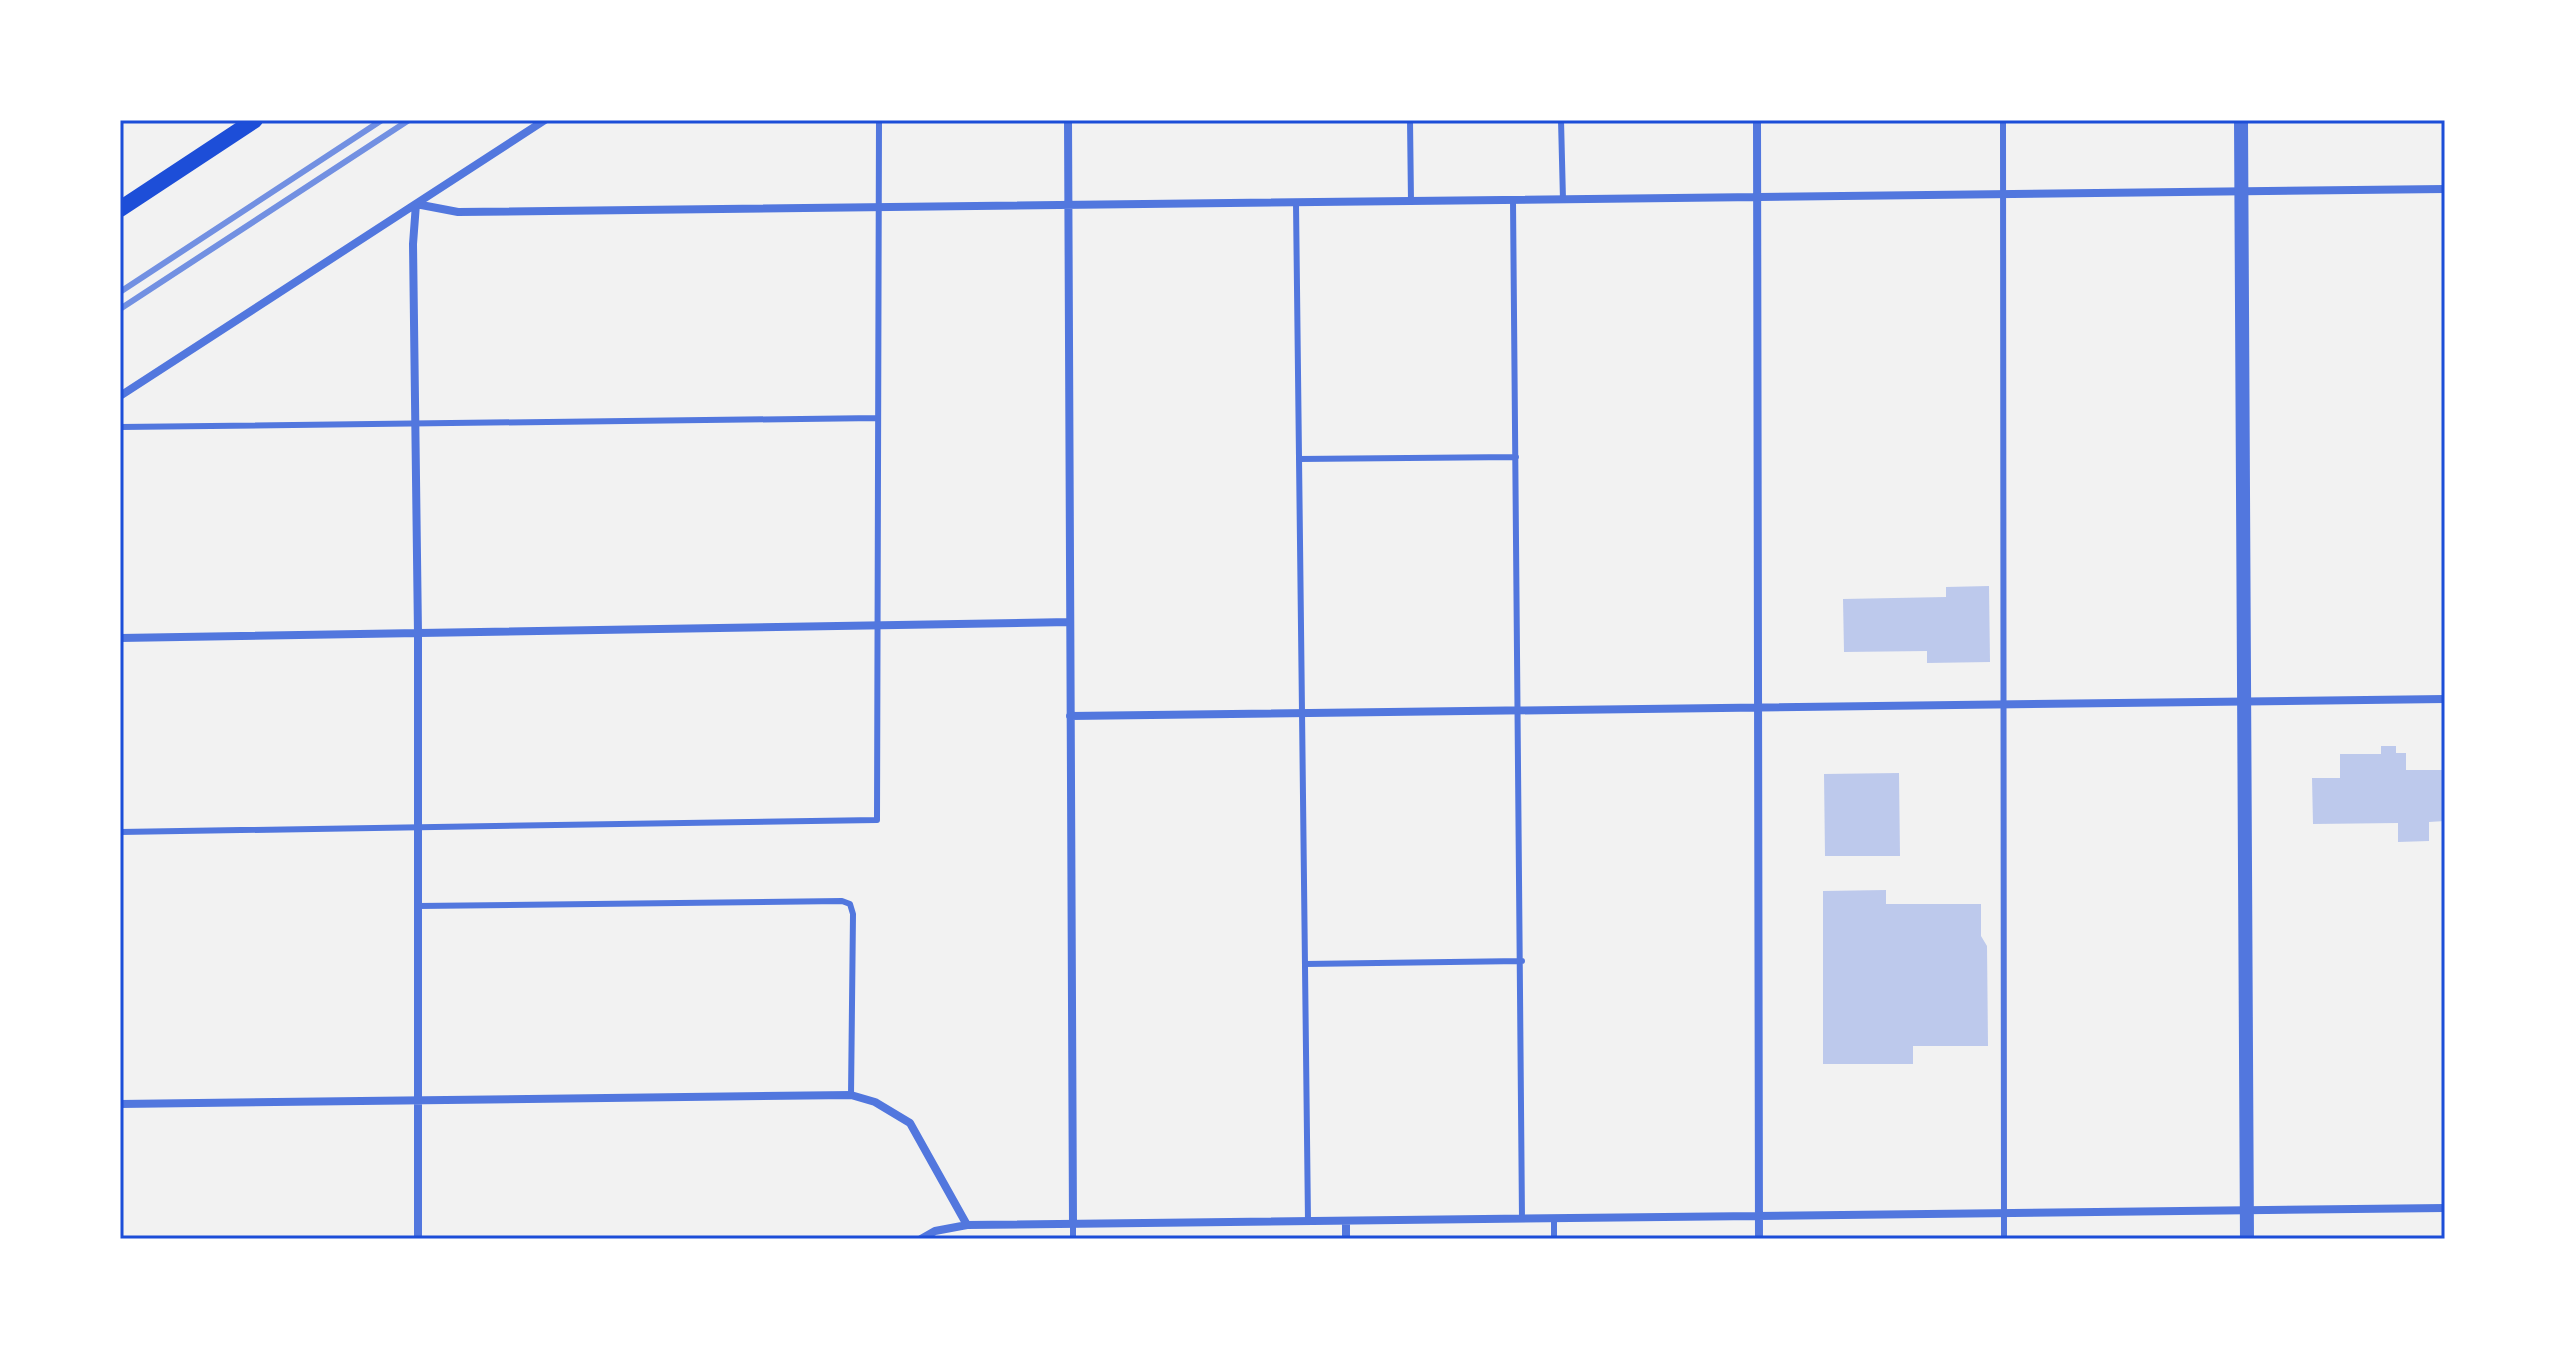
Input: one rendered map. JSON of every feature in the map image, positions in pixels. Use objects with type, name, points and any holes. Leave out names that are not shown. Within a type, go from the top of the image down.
[{"type":"main road","points":[[120,209],[255,120]]},
{"type":"street","points":[[120,396],[545,120]]},
{"type":"street","points":[[1068,120],[1073,1224]]},
{"type":"street","points":[[1757,120],[1759,1239]]},
{"type":"street","points":[[2241,120],[2247,1239]]},
{"type":"street","points":[[416,204],[458,212],[878,210],[1068,205],[2445,189]]},
{"type":"street","points":[[416,204],[413,244],[418,634],[418,1239]]},
{"type":"street","points":[[120,638],[1070,622]]},
{"type":"street","points":[[1070,716],[1518,713],[2445,699]]},
{"type":"street","points":[[120,1104],[851,1095],[875,1102],[910,1123],[967,1225]]},
{"type":"street","points":[[921,1239],[935,1231],[967,1225],[2445,1208]]},
{"type":"street","points":[[1346,1221],[1346,1239]]},
{"type":"lane","points":[[120,832],[877,820],[879,120]]},
{"type":"lane","points":[[1410,120],[1411,202]]},
{"type":"lane","points":[[1561,120],[1563,200]]},
{"type":"lane","points":[[2003,120],[2004,1239]]},
{"type":"lane","points":[[1513,201],[1522,1219]]},
{"type":"lane","points":[[1296,203],[1308,1221]]},
{"type":"lane","points":[[120,427],[878,418]]},
{"type":"lane","points":[[1299,459],[1516,457]]},
{"type":"lane","points":[[418,906],[842,901],[850,904],[853,914],[851,1095]]},
{"type":"lane","points":[[1305,964],[1522,961]]},
{"type":"lane","points":[[1554,1218],[1554,1239]]},
{"type":"lane","points":[[1073,1224],[1073,1239]]},
{"type":"building","points":[[1989,586],[1990,662],[1927,663],[1927,651],[1844,652],[1843,599],[1946,597],[1946,587]]},
{"type":"building","points":[[2381,746],[2396,746],[2396,753],[2406,753],[2406,770],[2445,770],[2445,821],[2429,822],[2429,841],[2398,842],[2398,823],[2313,824],[2312,778],[2340,778],[2340,754],[2381,754]]},
{"type":"building","points":[[1899,773],[1900,856],[1825,856],[1824,774]]},
{"type":"building","points":[[1886,890],[1886,904],[1981,904],[1981,936],[1987,946],[1988,1046],[1913,1046],[1913,1064],[1823,1064],[1823,891]]},
{"type":"railway","points":[[120,292],[382,120]]},
{"type":"railway","points":[[120,309],[409,120]]}]
